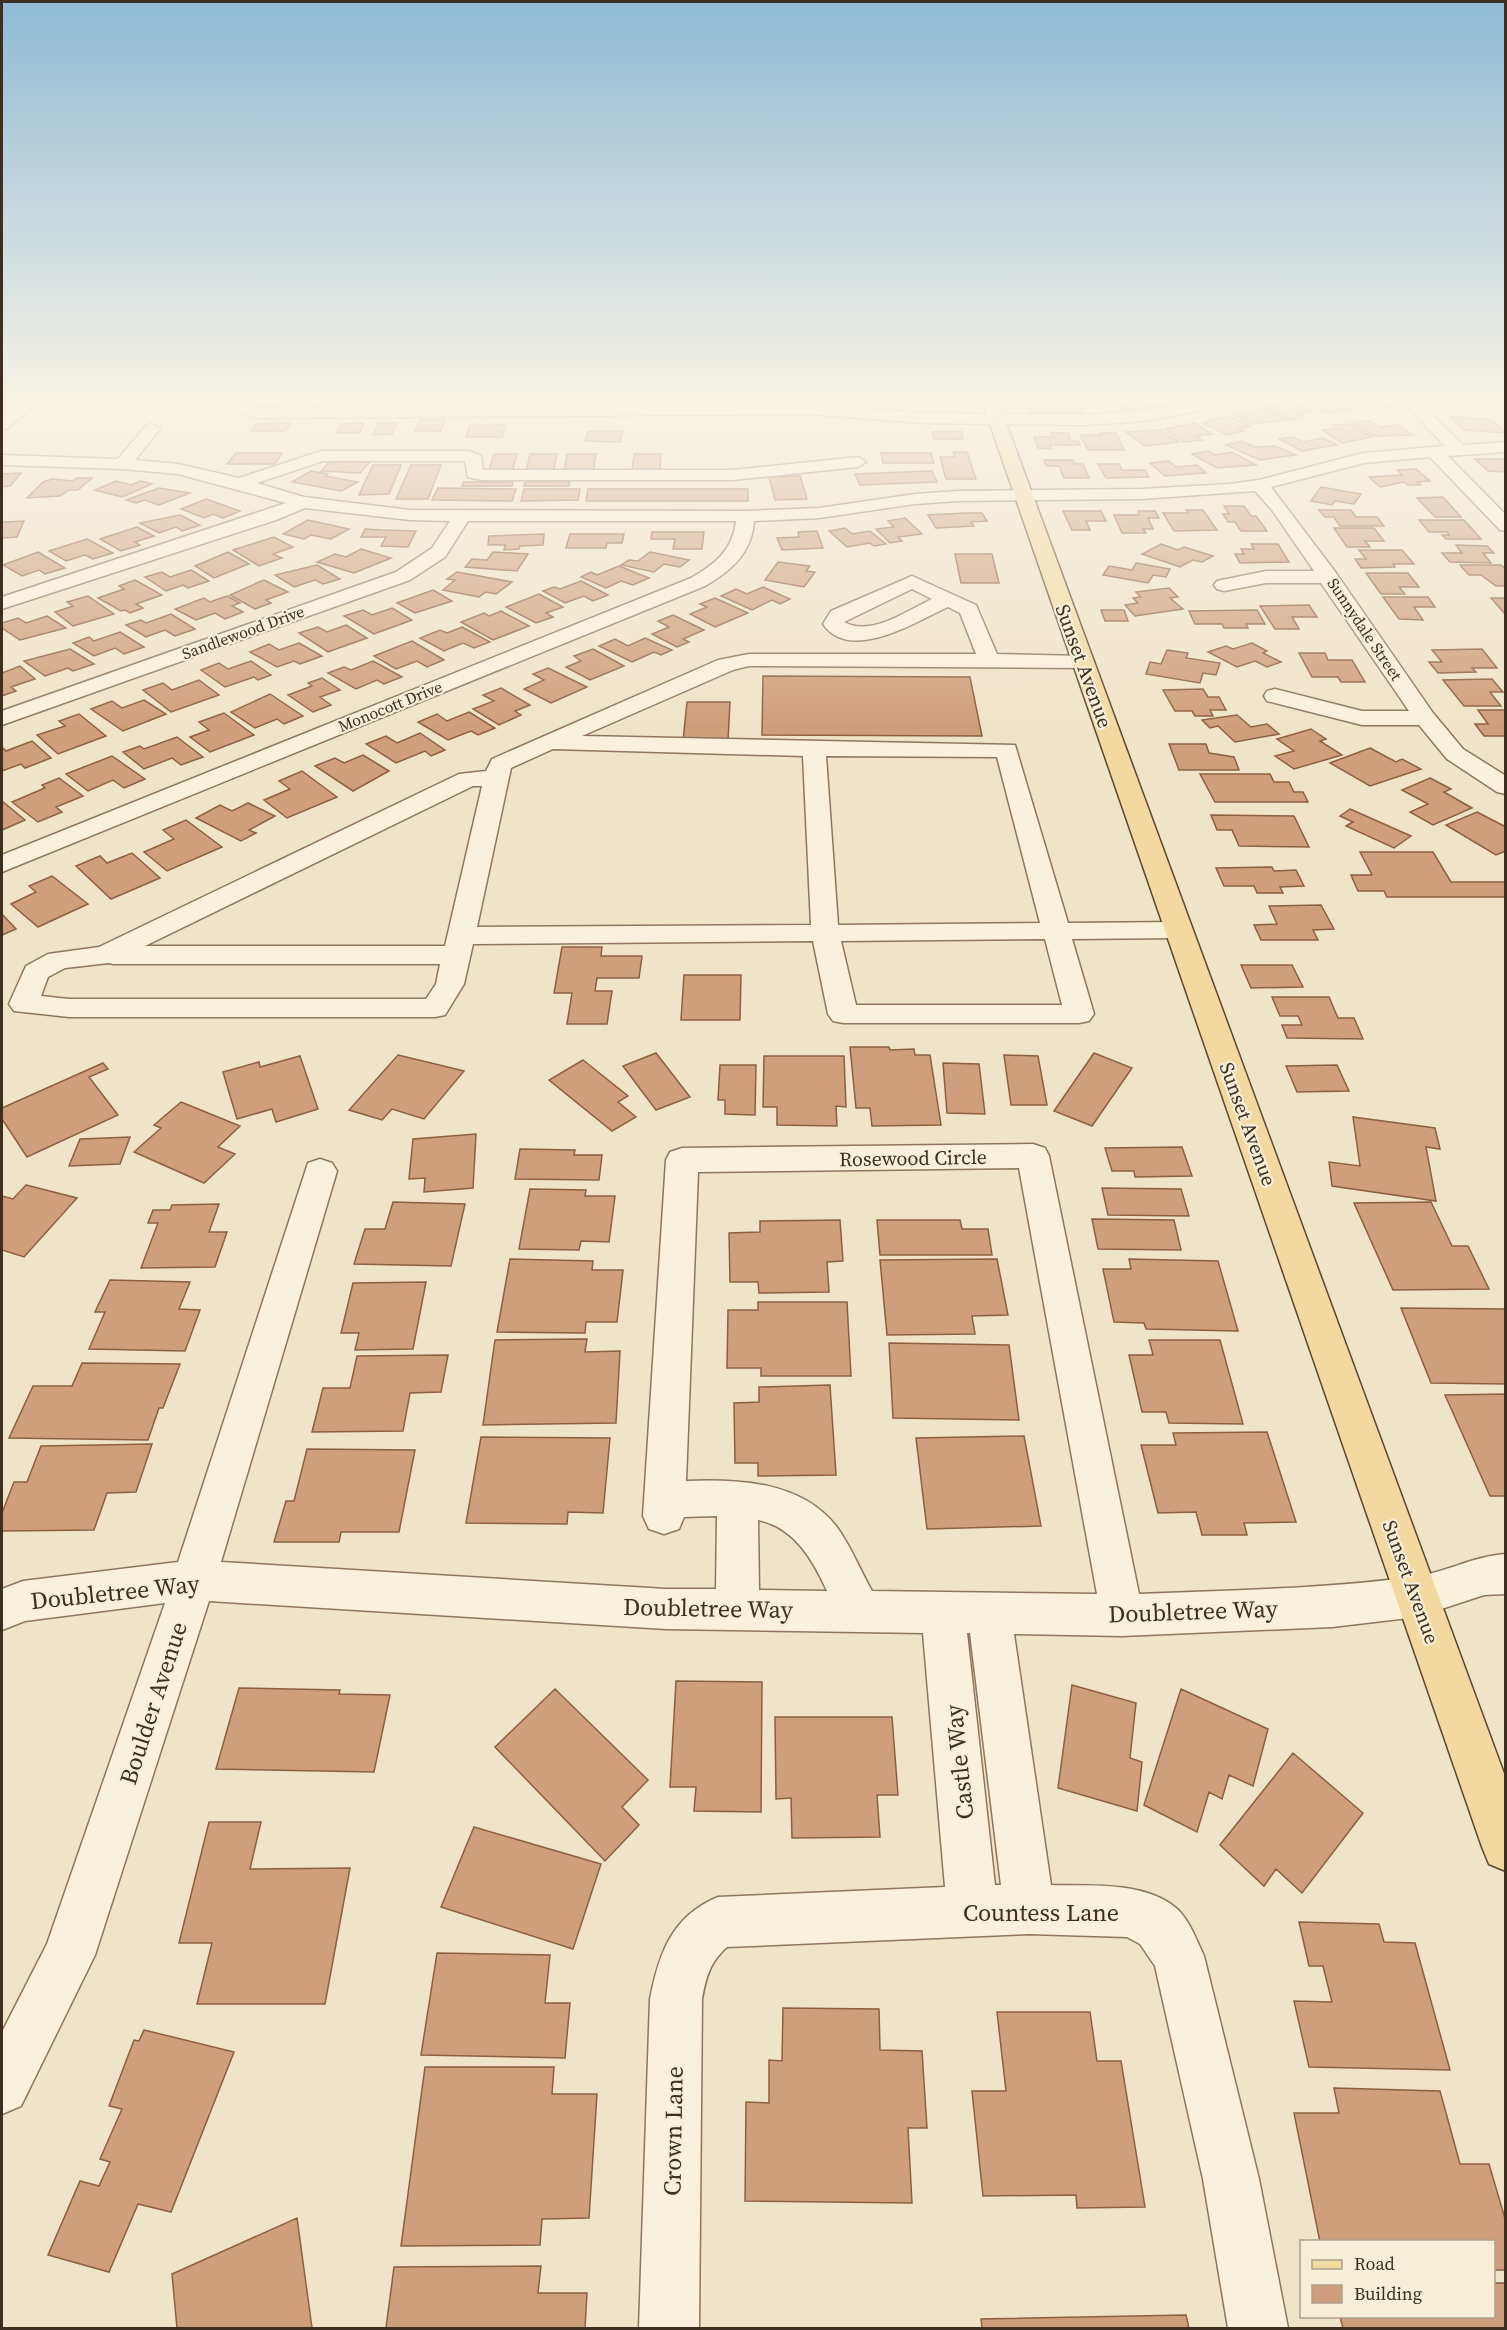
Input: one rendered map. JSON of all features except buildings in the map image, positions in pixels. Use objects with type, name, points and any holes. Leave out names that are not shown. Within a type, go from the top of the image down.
[{"type":"main road","name":"Sunset Avenue","points":[[1028,510],[1506,1847]]},
{"type":"street","points":[[2,603],[285,510]]},
{"type":"street","points":[[356,510],[461,517],[753,516],[841,510]]},
{"type":"street","name":"Monocott Drive","points":[[2,864],[698,582],[719,570],[736,555],[754,510]]},
{"type":"street","name":"Sunnydale Street","points":[[1281,510],[1425,718],[1455,754],[1494,782],[1506,787]]},
{"type":"street","points":[[1490,510],[1506,526]]},
{"type":"street","name":"Sandlewood Drive","points":[[2,718],[403,576],[439,554],[450,541],[461,517]]},
{"type":"street","points":[[1224,585],[1266,578],[1329,577]]},
{"type":"street","points":[[949,599],[969,609],[989,660]]},
{"type":"street","points":[[1083,662],[749,660],[726,665],[500,764],[496,778],[459,945],[450,984],[435,1008],[69,1008],[24,1004],[36,972],[58,960],[105,955],[459,945],[825,933],[1178,930]]},
{"type":"street","points":[[1275,696],[1362,718],[1425,718]]},
{"type":"street","points":[[549,742],[667,748],[1007,750],[1079,1014],[843,1014],[825,933],[814,749]]},
{"type":"street","points":[[105,955],[468,779],[496,778]]},
{"type":"street","name":"Rosewood Circle","points":[[737,1500],[664,1508],[682,1160],[1034,1156],[1122,1615]]},
{"type":"street","name":"Boulder Avenue","points":[[2,2087],[69,1955],[194,1580],[320,1171]]},
{"type":"street","points":[[738,1610],[737,1500],[768,1501],[794,1514],[819,1537],[859,1610]]},
{"type":"street","name":"Doubletree Way","points":[[2,1610],[23,1601],[194,1580],[654,1608],[1122,1615],[1332,1607],[1417,1597],[1484,1575],[1506,1574]]},
{"type":"street","name":"Castle Way","points":[[943,1611],[961,1776],[972,1912]]},
{"type":"street","points":[[989,1612],[1029,1909]]},
{"type":"street","name":"Countess Lane","points":[[697,1938],[718,1922],[1029,1909],[1131,1911],[1158,1926],[1178,1956],[1231,2178],[1258,2328]]},
{"type":"street","name":"Crown Lane","points":[[669,2328],[675,1999],[683,1962],[697,1938]]}]
